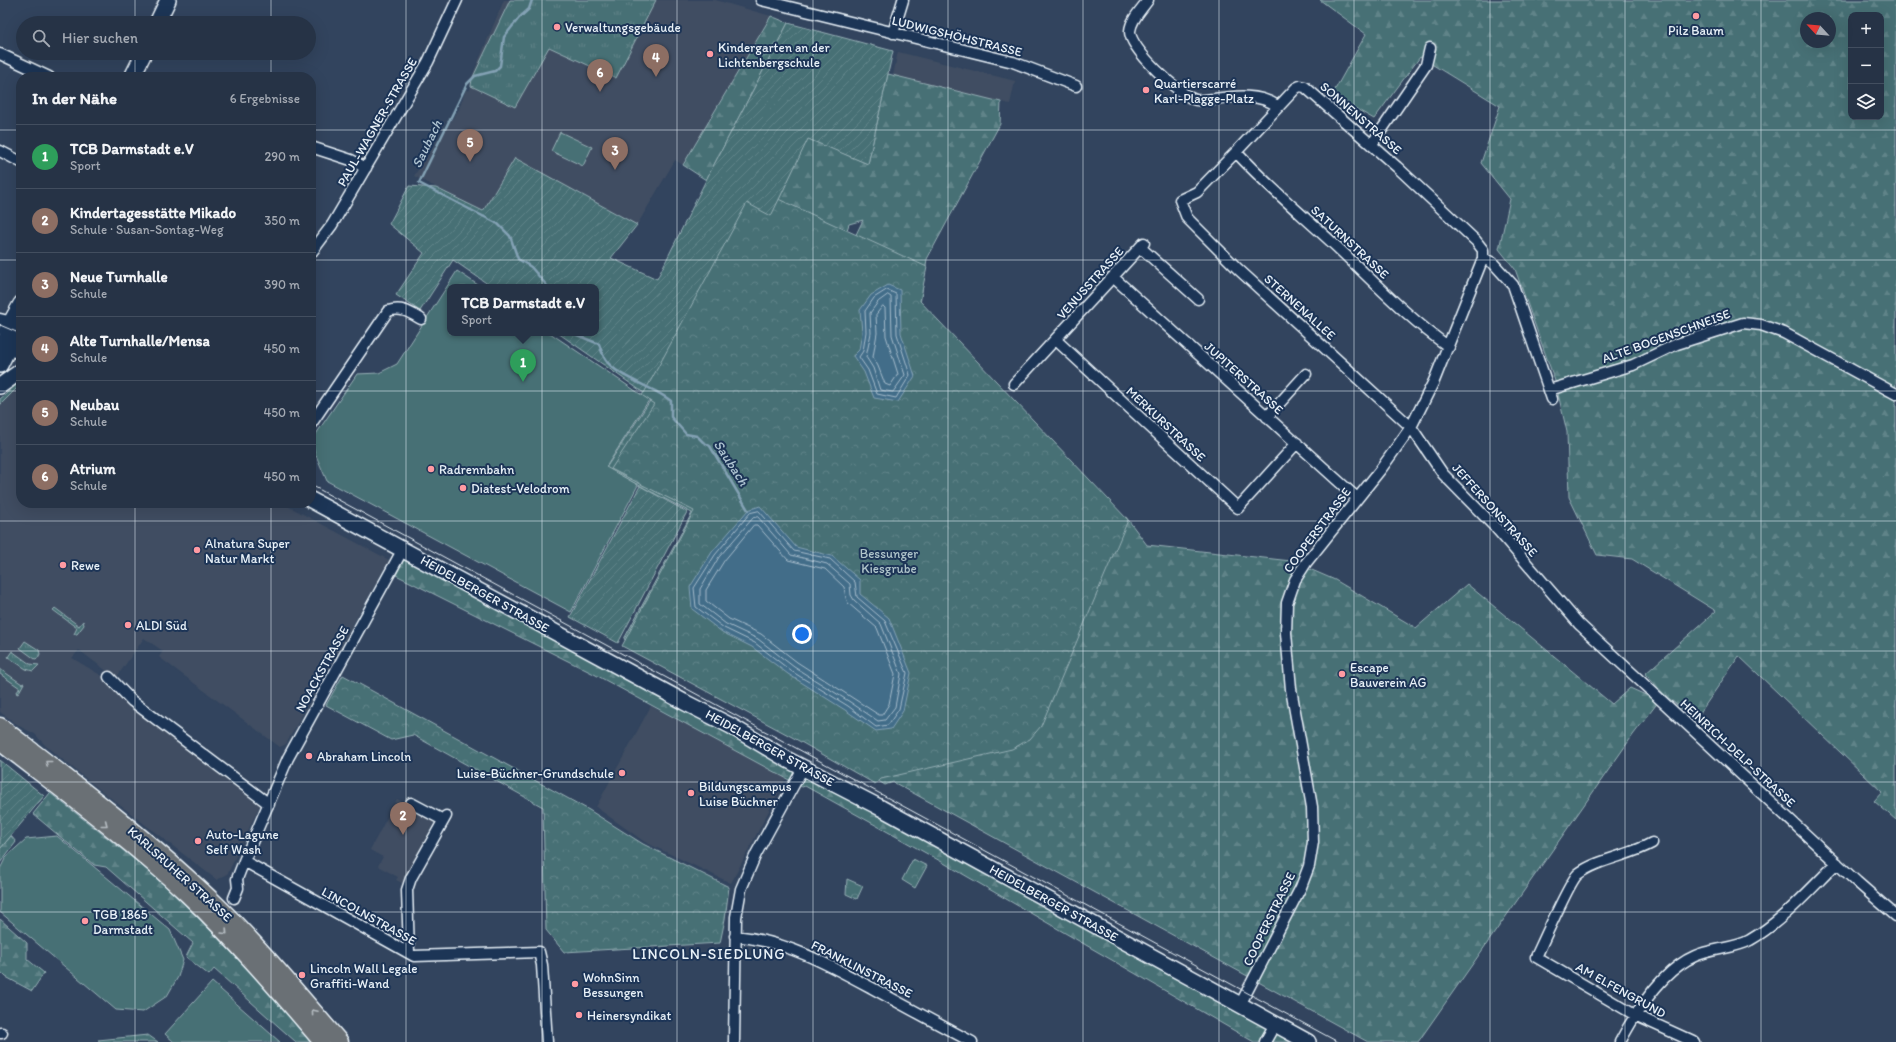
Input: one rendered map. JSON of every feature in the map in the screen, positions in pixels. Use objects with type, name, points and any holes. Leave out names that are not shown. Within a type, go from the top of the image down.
[{"type":"main road","name":"KARLSRUHER STRASSE","points":[[0,726],[79,787],[175,866],[219,907],[261,951],[340,1042]]},
{"type":"main road","name":"KARLSRUHER STRASSE","points":[[0,742],[137,850],[187,894],[251,959],[322,1042]]},
{"type":"street","points":[[161,16],[168,0]]},
{"type":"street","name":"PAUL-WAGNER-STRASSE","points":[[316,246],[332,224],[428,62],[457,0]]},
{"type":"street","name":"LUDWIGSHÖHSTRASSE","points":[[761,0],[1014,62],[1076,86]]},
{"type":"street","points":[[893,33],[902,0]]},
{"type":"street","points":[[1148,0],[1131,25],[1130,33],[1134,46],[1144,58],[1180,91],[1197,101],[1235,96],[1257,98],[1272,102],[1278,107]]},
{"type":"street","points":[[1372,144],[1426,65],[1430,48]]},
{"type":"street","points":[[0,54],[38,72]]},
{"type":"street","points":[[135,72],[141,60]]},
{"type":"street","name":"SONNENSTRASSE","points":[[1180,200],[1197,192],[1296,88],[1300,86],[1305,87],[1372,144],[1476,241],[1483,250],[1483,258]]},
{"type":"street","points":[[316,149],[351,160],[366,168]]},
{"type":"street","points":[[0,151],[16,159]]},
{"type":"street","name":"SATURNSTRASSE","points":[[1236,152],[1259,177],[1430,334],[1449,347]]},
{"type":"street","name":"STERNENALLEE","points":[[1180,200],[1187,218],[1238,269],[1411,427]]},
{"type":"street","name":"VENUSSTRASSE","points":[[1056,340],[1142,245],[1198,299]]},
{"type":"street","name":"COOPERSTRASSE","points":[[1240,1005],[1296,899],[1309,866],[1313,842],[1312,807],[1291,689],[1286,633],[1287,603],[1295,580],[1306,563],[1411,427],[1434,382],[1449,347],[1483,258]]},
{"type":"street","name":"ALTE BOGENSCHNEISE","points":[[1483,258],[1493,263],[1513,285],[1551,394],[1596,375],[1633,365],[1677,344],[1743,323],[1761,325],[1784,333],[1896,394]]},
{"type":"street","name":"JUPITERSTRASSE","points":[[1113,277],[1357,498]]},
{"type":"street","points":[[316,417],[388,311],[404,309],[421,319]]},
{"type":"street","points":[[0,366],[16,318]]},
{"type":"street","points":[[1014,384],[1056,340]]},
{"type":"street","name":"MERKURSTRASSE","points":[[1056,340],[1238,508],[1296,443]]},
{"type":"street","points":[[1267,417],[1306,374]]},
{"type":"street","points":[[0,386],[16,375]]},
{"type":"street","name":"JEFFERSONSTRASSE","points":[[1411,427],[1443,474],[1496,528],[1564,608]]},
{"type":"street","name":"HEIDELBERGER STRASSE","points":[[316,503],[668,694],[737,729],[775,753],[888,811],[1308,1042]]},
{"type":"street","name":"NOACKSTRASSE","points":[[234,898],[238,888],[237,879],[288,758],[403,549]]},
{"type":"street","name":"HEINRICH-DELP-STRASSE","points":[[1564,608],[1579,624],[1857,882],[1896,916]]},
{"type":"street","points":[[109,677],[132,701],[269,804]]},
{"type":"street","points":[[734,1042],[738,901],[744,880],[756,854],[803,768]]},
{"type":"street","points":[[409,953],[407,890],[411,878],[445,818],[411,803]]},
{"type":"street","name":"AM ELFENGRUND","points":[[1652,843],[1641,849],[1591,867],[1576,875],[1536,957],[1635,1015],[1694,1042]]},
{"type":"street","name":"LINCOLNSTRASSE","points":[[244,861],[414,956],[539,952],[542,965],[546,1042]]},
{"type":"street","points":[[1620,1042],[1635,1015],[1670,972],[1694,956],[1748,941],[1771,927],[1837,863]]},
{"type":"street","name":"FRANKLINSTRASSE","points":[[736,936],[775,943],[808,956],[842,972],[972,1042]]},
{"type":"street","points":[[1265,1042],[1275,1024]]},
{"type":"shaded area","points":[[504,0],[715,0],[771,16],[683,165],[675,160],[637,225],[578,192],[483,211],[414,176],[459,109],[466,90],[469,91],[474,80],[471,79]]},
{"type":"shaded area","points":[[898,52],[1015,81],[1010,104],[893,76]]},
{"type":"shaded area","points":[[16,385],[16,508],[291,508],[389,560],[286,744],[280,747],[159,657],[163,651],[144,638],[116,678],[79,650],[72,658],[102,676],[260,805],[228,873],[217,880],[99,789],[46,746],[35,734],[21,727],[0,712],[0,399]]},
{"type":"shaded area","name":"Bildungscampus Luise Büchner","points":[[651,706],[786,778],[731,883],[645,842],[596,807]]},
{"type":"shaded area","points":[[397,799],[435,820],[402,883],[396,880],[398,877],[378,866],[383,857],[370,850]]},
{"type":"green space","points":[[510,0],[656,0],[616,78],[549,47],[515,107],[471,86],[472,79]]},
{"type":"green space","points":[[1320,0],[1896,0],[1896,820],[1874,801],[1882,792],[1739,656],[1695,720],[1665,695],[1645,674],[1716,611],[1632,559],[1597,555],[1569,497],[1567,432],[1555,381],[1515,269],[1499,249],[1510,199],[1481,163],[1500,106],[1420,57],[1374,119],[1332,95],[1366,34]]},
{"type":"green space","points":[[771,16],[788,23],[706,180],[683,165]]},
{"type":"green space","points":[[788,23],[893,51],[868,164],[808,139],[771,216],[747,203],[644,393],[562,336],[599,336],[599,284],[488,284],[453,260],[420,311],[396,295],[424,253],[389,224],[409,186],[436,188],[483,211],[515,158],[637,225],[611,258],[657,279],[706,180]]},
{"type":"green space","points":[[888,74],[1001,102],[1000,124],[927,259],[920,304],[1115,523],[1126,517],[1147,545],[1291,561],[1335,580],[1416,628],[1467,584],[1612,704],[1630,688],[1659,701],[1633,735],[1418,1042],[1368,1042],[893,782],[885,785],[859,769],[624,639],[692,513],[606,468],[771,216],[808,138],[868,164]],"holes":[[[863,220],[850,247],[837,260],[849,224]]]},
{"type":"green space","points":[[560,132],[592,147],[583,166],[551,151]]},
{"type":"green space","name":"Bessunger Kiesgrube","points":[[750,183],[776,198],[927,267],[920,301],[1128,520],[1041,726],[1030,739],[1012,749],[881,779],[875,784],[792,737],[622,646],[694,511],[611,469],[654,404],[642,396],[648,382]]},
{"type":"green space","name":"Diatest-Velodrom","points":[[457,271],[476,284],[449,284]]},
{"type":"green space","name":"Diatest-Velodrom","points":[[447,286],[447,336],[554,336],[649,400],[606,467],[638,485],[571,612],[327,481],[316,455],[316,434],[357,374],[379,373],[397,364]]},
{"type":"green space","points":[[16,385],[16,389],[0,405],[0,399]]},
{"type":"green space","points":[[640,486],[687,512],[618,643],[570,617]]},
{"type":"green space","points":[[404,559],[920,836],[1293,1042],[1254,1042],[942,862],[805,786],[802,787],[594,674],[396,575]]},
{"type":"green space","points":[[55,608],[79,626],[83,621],[84,625],[77,634],[74,634],[77,628],[53,610]]},
{"type":"green space","points":[[25,641],[39,650],[40,654],[38,658],[35,659],[20,648]]},
{"type":"green space","points":[[12,651],[30,664],[39,665],[33,671],[26,669],[8,657]]},
{"type":"green space","points":[[0,669],[22,684],[24,683],[18,694],[16,693],[20,688],[0,674]]},
{"type":"green space","points":[[343,675],[589,810],[643,844],[729,887],[720,943],[564,952],[546,930],[543,807],[413,735],[391,740],[326,705]]},
{"type":"green space","points":[[0,760],[44,796],[0,849]]},
{"type":"green space","points":[[50,793],[171,890],[209,926],[249,968],[312,1042],[296,1042],[214,969],[209,975],[186,957],[193,943],[106,867],[94,865],[33,814]]},
{"type":"green space","points":[[11,836],[16,842],[0,863],[0,849]]},
{"type":"green space","name":"TGB 1865 Darmstadt","points":[[57,836],[170,930],[183,960],[178,977],[167,996],[143,1012],[116,1010],[0,912],[0,869],[6,857],[26,839]]},
{"type":"green space","points":[[913,859],[927,866],[915,888],[902,880]]},
{"type":"green space","points":[[847,879],[863,886],[857,899],[846,894]]},
{"type":"green space","points":[[0,919],[27,943],[27,959],[44,973],[32,991],[6,977],[0,971]]},
{"type":"green space","points":[[212,982],[280,1042],[174,1042],[165,1034]]},
{"type":"green space","points":[[148,1035],[158,1042],[101,1042],[98,1040]]},
{"type":"water","points":[[888,285],[900,290],[901,333],[915,376],[898,402],[874,398],[864,372],[853,356],[859,350],[862,332],[860,310],[871,295]]},
{"type":"water","points":[[760,506],[796,547],[832,556],[860,580],[860,594],[889,618],[911,673],[903,711],[891,729],[876,731],[788,674],[752,647],[722,632],[692,609],[690,587],[712,552],[748,510]]},
{"type":"waterway","name":"Saubach","points":[[532,0],[529,9],[519,18],[504,37],[500,66],[495,71],[475,76],[467,84],[419,183],[498,224],[510,236],[518,259],[531,267],[545,284]]},
{"type":"waterway","name":"Saubach","points":[[579,336],[599,344],[605,359],[611,366],[626,377],[655,391],[671,401],[671,417],[686,434],[697,436],[710,446],[748,510]]},
{"type":"tram line","points":[[0,325],[16,332]]},
{"type":"tram line","points":[[316,488],[1338,1042]]},
{"type":"place","name":"Pilz Baum","points":[[1696,16]]},
{"type":"place","name":"Verwaltungsgebäude","points":[[557,27]]},
{"type":"place","name":"Kindergarten an der Lichtenbergschule","points":[[710,54]]},
{"type":"place","name":"Alte Turnhalle/Mensa","points":[[656,77]]},
{"type":"place","name":"Quartierscarré Karl-Plagge-Platz","points":[[1146,90]]},
{"type":"place","name":"Atrium","points":[[600,92]]},
{"type":"place","name":"Neubau","points":[[470,162]]},
{"type":"place","name":"Neue Turnhalle","points":[[615,170]]},
{"type":"place","name":"TCB Darmstadt e.V","points":[[523,382]]},
{"type":"place","name":"Radrennbahn","points":[[431,469]]},
{"type":"place","name":"Diatest-Velodrom","points":[[463,488]]},
{"type":"place","name":"Alnatura Super Natur Markt","points":[[197,550]]},
{"type":"place","name":"Rewe","points":[[63,565]]},
{"type":"place","name":"ALDI Süd","points":[[128,625]]},
{"type":"place","name":"Escape Bauverein AG","points":[[1342,674]]},
{"type":"place","name":"Abraham Lincoln","points":[[309,756]]},
{"type":"place","name":"Luise-Büchner-Grundschule","points":[[622,773]]},
{"type":"place","name":"Bildungscampus Luise Büchner","points":[[691,793]]},
{"type":"place","name":"Kindertagesstätte Mikado","points":[[403,835]]},
{"type":"place","name":"Auto-Lagune Self Wash","points":[[198,841]]},
{"type":"place","name":"TGB 1865 Darmstadt","points":[[85,921]]},
{"type":"place","name":"Lincoln Wall Legale Graffiti-Wand","points":[[302,975]]},
{"type":"place","name":"WohnSinn Bessungen","points":[[575,984]]},
{"type":"place","name":"Heinersyndikat","points":[[579,1015]]},
{"type":"district","name":"LINCOLN-SIEDLUNG","points":[[709,954]]}]
